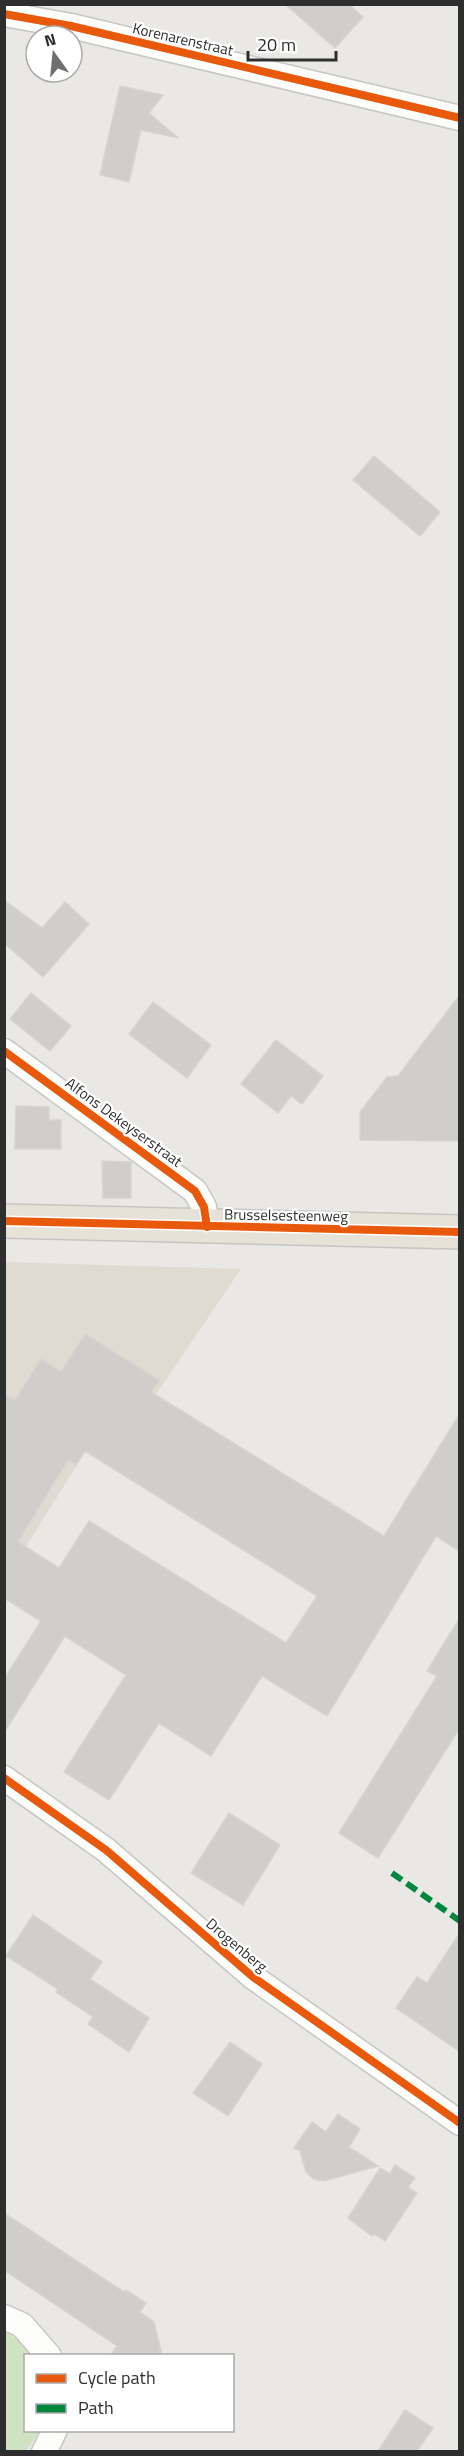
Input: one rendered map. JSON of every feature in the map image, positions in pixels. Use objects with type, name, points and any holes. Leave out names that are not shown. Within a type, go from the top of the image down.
[{"type":"main road","name":"Brusselsesteenweg","points":[[4,1221],[459,1233]]},
{"type":"street","name":"Korenarenstraat","points":[[4,14],[71,26],[459,118]]},
{"type":"street","name":"Alfons Dekeyserstraat","points":[[4,1051],[195,1191],[204,1207],[207,1227]]},
{"type":"street","name":"Drogenberg","points":[[4,1778],[106,1850],[253,1977],[459,2123]]},
{"type":"street","points":[[4,2317],[22,2325],[48,2354]]},
{"type":"street","points":[[44,2451],[54,2432]]},
{"type":"shaded area","points":[[5,1262],[241,1269],[142,1415],[101,1427],[5,1580]]},
{"type":"green space","points":[[5,2332],[19,2340],[31,2354],[24,2354],[24,2432],[39,2432],[26,2451],[5,2451]]},
{"type":"building","points":[[285,4],[348,4],[363,17],[335,48]]},
{"type":"building","points":[[120,86],[163,95],[149,113],[178,138],[141,130],[129,182],[100,175]]},
{"type":"building","points":[[374,456],[440,512],[420,536],[353,480]]},
{"type":"building","points":[[4,900],[42,928],[65,902],[89,924],[43,977],[4,943]]},
{"type":"building","points":[[31,993],[71,1026],[50,1051],[10,1019]]},
{"type":"building","points":[[459,996],[459,1141],[360,1140],[360,1112],[387,1077],[398,1076]]},
{"type":"building","points":[[153,1002],[211,1045],[187,1078],[129,1034]]},
{"type":"building","points":[[276,1040],[323,1076],[302,1104],[291,1096],[278,1113],[241,1084]]},
{"type":"building","points":[[16,1106],[49,1107],[49,1120],[61,1120],[61,1149],[15,1149]]},
{"type":"building","points":[[102,1161],[131,1162],[131,1198],[103,1198]]},
{"type":"building","points":[[85,1334],[159,1380],[151,1392],[384,1536],[459,1415],[459,1551],[436,1536],[327,1716],[262,1676],[211,1756],[159,1723],[109,1800],[64,1772],[126,1675],[65,1636],[4,1733],[4,1679],[41,1621],[4,1598],[4,1394],[15,1400],[41,1359],[61,1372]],"holes":[[[85,1451],[317,1596],[286,1643],[89,1521],[59,1568],[18,1542],[68,1460],[76,1465]]]},
{"type":"building","points":[[459,1619],[459,1729],[378,1858],[339,1833],[437,1676],[427,1671]]},
{"type":"building","points":[[229,1813],[280,1845],[243,1905],[191,1873]]},
{"type":"building","points":[[33,1915],[102,1962],[90,1979],[149,2018],[129,2052],[88,2024],[93,2017],[56,1992],[58,1989],[6,1956]]},
{"type":"building","points":[[459,1934],[459,2051],[396,2008],[417,1977],[427,1983]]},
{"type":"building","points":[[230,2042],[262,2064],[228,2116],[193,2093]]},
{"type":"building","points":[[338,2114],[360,2129],[349,2147],[378,2166],[324,2181],[314,2179],[306,2172],[300,2151],[294,2148],[312,2122],[326,2132]]},
{"type":"building","points":[[395,2165],[415,2178],[408,2187],[417,2193],[385,2241],[374,2234],[372,2236],[348,2218],[380,2168],[390,2174]]},
{"type":"building","points":[[4,2213],[124,2292],[126,2290],[146,2303],[140,2312],[154,2322],[162,2354],[112,2354],[117,2346],[4,2270]]},
{"type":"building","points":[[405,2410],[433,2428],[417,2451],[378,2451]]},
{"type":"marked path","points":[[392,1873],[460,1921]]},
{"type":"cycle path","points":[[4,14],[71,26],[460,118]]},
{"type":"cycle path","points":[[4,1051],[195,1191],[204,1207],[207,1227]]},
{"type":"cycle path","points":[[4,1221],[460,1232]]},
{"type":"cycle path","points":[[4,1778],[106,1850],[253,1977],[460,2123]]}]
